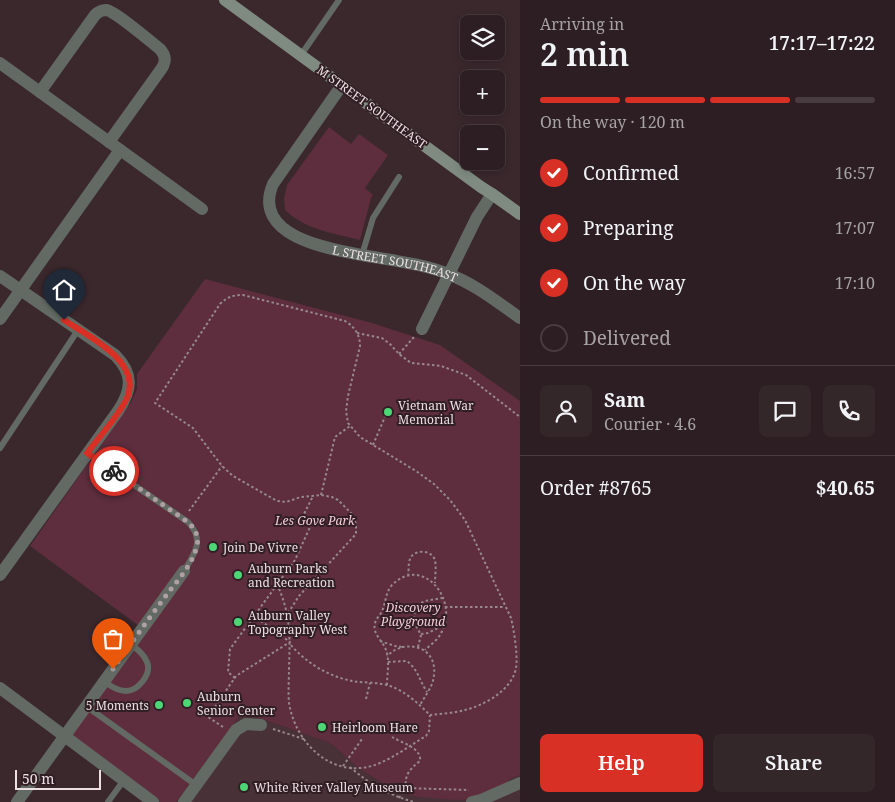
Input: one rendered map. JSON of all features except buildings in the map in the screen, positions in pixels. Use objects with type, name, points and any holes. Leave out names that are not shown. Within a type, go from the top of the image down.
[{"type":"main road","name":"M STREET SOUTHEAST","points":[[225,0],[520,214]]},
{"type":"street","points":[[40,92],[95,14],[103,10],[116,15],[160,49],[164,54],[165,60],[162,68],[109,142]]},
{"type":"street","points":[[0,63],[202,209]]},
{"type":"street","name":"L STREET SOUTHEAST","points":[[342,85],[274,181],[268,196],[270,212],[282,226],[308,242],[328,249],[448,274],[489,296],[520,318]]},
{"type":"street","points":[[0,319],[120,150]]},
{"type":"street","points":[[422,329],[477,217],[492,194]]},
{"type":"street","points":[[0,276],[115,355],[125,367],[129,387],[125,400],[0,575]]},
{"type":"street","points":[[17,802],[184,571]]},
{"type":"street","points":[[2,693],[153,802]]},
{"type":"street","points":[[184,802],[240,727],[246,724],[261,725]]},
{"type":"street","points":[[474,796],[493,794],[520,783]]},
{"type":"lane","points":[[301,55],[339,0]]},
{"type":"lane","points":[[362,255],[373,218],[399,177]]},
{"type":"lane","points":[[0,448],[78,330]]},
{"type":"lane","points":[[87,453],[183,519],[194,529],[198,535],[196,549],[184,571]]},
{"type":"lane","points":[[104,681],[119,690],[129,691],[140,685],[148,667],[147,661],[130,644]]},
{"type":"lane","points":[[86,706],[196,785]]},
{"type":"lane","points":[[108,802],[124,780]]},
{"type":"path","points":[[288,613],[299,596],[356,534],[356,524],[352,514],[342,503],[332,497],[321,495],[286,502],[277,501],[233,476],[222,466],[193,428],[155,403],[220,304],[227,298],[235,295],[346,321],[352,325],[360,339],[360,346],[348,396],[346,412],[348,423],[360,438],[416,471],[434,484],[450,500],[465,520],[514,629],[516,668],[511,682],[498,694],[463,711],[430,715]]},
{"type":"path","points":[[399,354],[422,329]]},
{"type":"path","points":[[357,333],[382,338],[399,354],[412,362],[442,366],[466,375],[520,417]]},
{"type":"path","points":[[373,445],[388,412]]},
{"type":"path","points":[[321,495],[335,437],[350,426]]},
{"type":"path","points":[[183,519],[222,466]]},
{"type":"path","points":[[302,518],[313,496]]},
{"type":"path","points":[[235,678],[228,672],[230,649],[295,560],[311,525]]},
{"type":"path","points":[[408,576],[409,561],[412,556],[420,552],[429,553],[435,561],[435,584]]},
{"type":"path","points":[[387,685],[387,656],[384,646],[376,635],[374,624],[382,612],[387,592],[397,581],[408,576],[424,578],[435,584],[444,597],[444,625],[440,636],[425,650]]},
{"type":"path","points":[[254,616],[290,643],[301,656],[323,671],[350,680],[387,685],[410,697],[430,715],[429,731],[426,736],[379,763],[366,767],[343,766],[318,755],[304,740],[292,716],[290,703],[290,643],[288,613],[277,584]]},
{"type":"path","points":[[418,647],[421,634],[414,622],[415,606],[426,601],[444,597]]},
{"type":"path","points":[[445,607],[505,607]]},
{"type":"path","points":[[421,634],[428,633],[444,625]]},
{"type":"path","points":[[380,641],[402,647]]},
{"type":"path","points":[[233,734],[208,717],[235,678],[290,643]]},
{"type":"path","points":[[387,656],[393,651],[408,646],[425,650],[433,663],[434,669],[432,683],[420,705]]},
{"type":"path","points":[[388,662],[407,661],[414,667],[427,692]]},
{"type":"path","points":[[366,699],[370,683]]},
{"type":"path","points":[[284,732],[304,740]]},
{"type":"path","points":[[392,737],[419,753],[421,759],[406,775],[406,788],[399,798]]},
{"type":"path","points":[[343,766],[362,739]]},
{"type":"path","points":[[350,767],[372,784],[399,798],[414,802]]},
{"type":"path","points":[[406,788],[474,796]]},
{"type":"shaded area","points":[[240,715],[251,715],[327,742],[357,767],[392,790],[418,797],[510,779],[520,775],[520,802],[176,802]]},
{"type":"green space","points":[[329,127],[351,144],[359,134],[388,155],[365,188],[373,195],[360,240],[330,233],[311,226],[293,217],[285,210],[284,199],[287,185]]},
{"type":"green space","name":"Les Gove Park","points":[[205,279],[372,323],[440,345],[520,401],[520,775],[510,779],[503,786],[470,799],[418,797],[393,790],[357,767],[327,742],[251,715],[240,715],[176,802],[153,802],[64,736],[142,628],[30,546],[131,402],[137,389],[137,374]]},
{"type":"way so far","points":[[113,669],[184,571],[193,557],[198,541],[198,535],[188,522],[114,471]]},
{"type":"place","name":"Vietnam War Memorial","points":[[388,412]]},
{"type":"place","name":"Join De Vivre","points":[[213,547]]},
{"type":"place","name":"Auburn Parks and Recreation","points":[[238,575]]},
{"type":"place","name":"Auburn Valley Topography West","points":[[238,622]]},
{"type":"place","name":"Auburn Senior Center","points":[[187,703]]},
{"type":"place","name":"5 Moments","points":[[159,705]]},
{"type":"place","name":"Heirloom Hare","points":[[322,727]]},
{"type":"place","name":"White River Valley Museum","points":[[244,787]]},
{"type":"route","points":[[64,320],[115,355],[126,370],[129,387],[128,394],[87,453],[114,471]]},
{"type":"park label","name":"Discovery Playground","points":[[413,614]]}]
